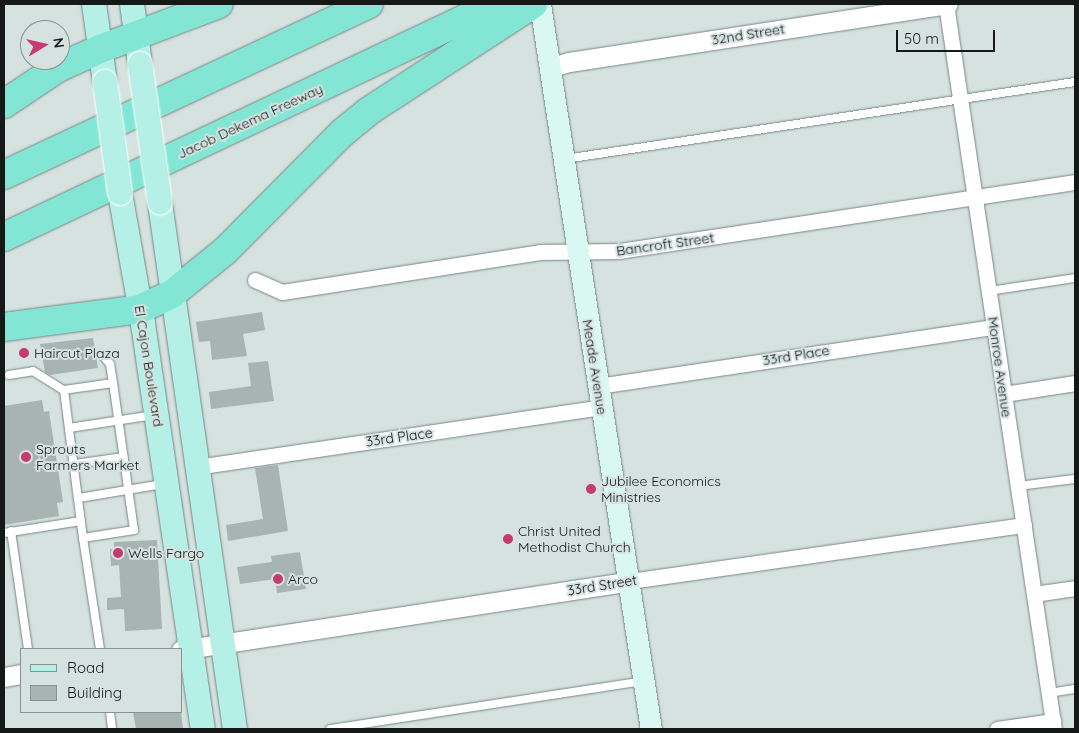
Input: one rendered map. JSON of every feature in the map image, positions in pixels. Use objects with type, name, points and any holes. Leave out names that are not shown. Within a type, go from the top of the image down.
[{"type":"highway","points":[[174,4],[184,4]]},
{"type":"highway","points":[[4,104],[58,68],[100,49],[219,4]]},
{"type":"highway","points":[[4,175],[370,4]]},
{"type":"highway","name":"Jacob Dekema Freeway","points":[[4,237],[496,4]]},
{"type":"highway","points":[[4,327],[140,308],[172,294],[225,251],[336,139],[369,111],[533,4]]},
{"type":"main road","name":"El Cajon Boulevard","points":[[94,4],[124,219],[167,483],[186,650],[203,729]]},
{"type":"main road","points":[[132,4],[196,467],[235,729]]},
{"type":"main road","name":"Meade Avenue","points":[[540,4],[576,251],[630,581],[651,729]]},
{"type":"street","name":"32nd Street","points":[[549,68],[569,62],[947,4]]},
{"type":"street","name":"Monroe Avenue","points":[[947,4],[1054,725]]},
{"type":"street","name":"Bancroft Street","points":[[256,280],[282,292],[540,252],[619,251],[1075,182]]},
{"type":"street","name":"33rd Place","points":[[598,386],[994,327]]},
{"type":"street","points":[[1004,394],[1075,383]]},
{"type":"street","name":"33rd Place","points":[[196,467],[601,408]]},
{"type":"street","name":"33rd Street","points":[[186,650],[630,581],[1024,525]]},
{"type":"street","points":[[1034,594],[1075,588]]},
{"type":"street","points":[[4,677],[20,674]]},
{"type":"street","points":[[997,729],[1054,725]]},
{"type":"lane","points":[[563,159],[1075,82]]},
{"type":"lane","points":[[989,290],[1075,278]]},
{"type":"lane","points":[[83,538],[134,530],[110,364],[103,356]]},
{"type":"lane","points":[[9,374],[33,371],[64,390],[113,383]]},
{"type":"lane","points":[[64,390],[83,538],[100,648]]},
{"type":"lane","points":[[69,428],[157,414]]},
{"type":"lane","points":[[74,464],[123,456]]},
{"type":"lane","points":[[1018,486],[1075,479]]},
{"type":"lane","points":[[79,498],[167,483]]},
{"type":"lane","points":[[28,648],[8,532],[81,521]]},
{"type":"lane","points":[[330,729],[644,681]]},
{"type":"lane","points":[[1049,693],[1075,689]]},
{"type":"lane","points":[[110,713],[112,729]]},
{"type":"building","points":[[262,312],[265,330],[243,334],[247,356],[212,360],[210,341],[199,342],[196,322]]},
{"type":"building","points":[[93,338],[98,368],[50,375],[45,372],[40,344]]},
{"type":"building","points":[[268,361],[274,401],[211,409],[209,392],[251,386],[248,363]]},
{"type":"building","points":[[42,400],[44,412],[49,411],[63,502],[57,503],[59,516],[4,525],[4,406]]},
{"type":"building","points":[[278,465],[288,531],[228,541],[226,525],[263,519],[255,468]]},
{"type":"building","points":[[157,540],[162,629],[125,631],[124,609],[107,610],[107,598],[121,597],[119,565],[111,566],[110,549],[114,549],[114,542]]},
{"type":"building","points":[[300,552],[306,589],[277,593],[275,579],[240,584],[237,567],[272,562],[271,556]]},
{"type":"building","points":[[133,713],[181,713],[183,729],[136,729]]},
{"type":"place","name":"Haircut Plaza","points":[[24,353]]},
{"type":"place","name":"Sprouts Farmers Market","points":[[26,457]]},
{"type":"place","name":"Jubilee Economics Ministries","points":[[591,489]]},
{"type":"place","name":"Christ United Methodist Church","points":[[508,539]]},
{"type":"place","name":"Wells Fargo","points":[[118,553]]},
{"type":"place","name":"Arco","points":[[278,579]]}]
